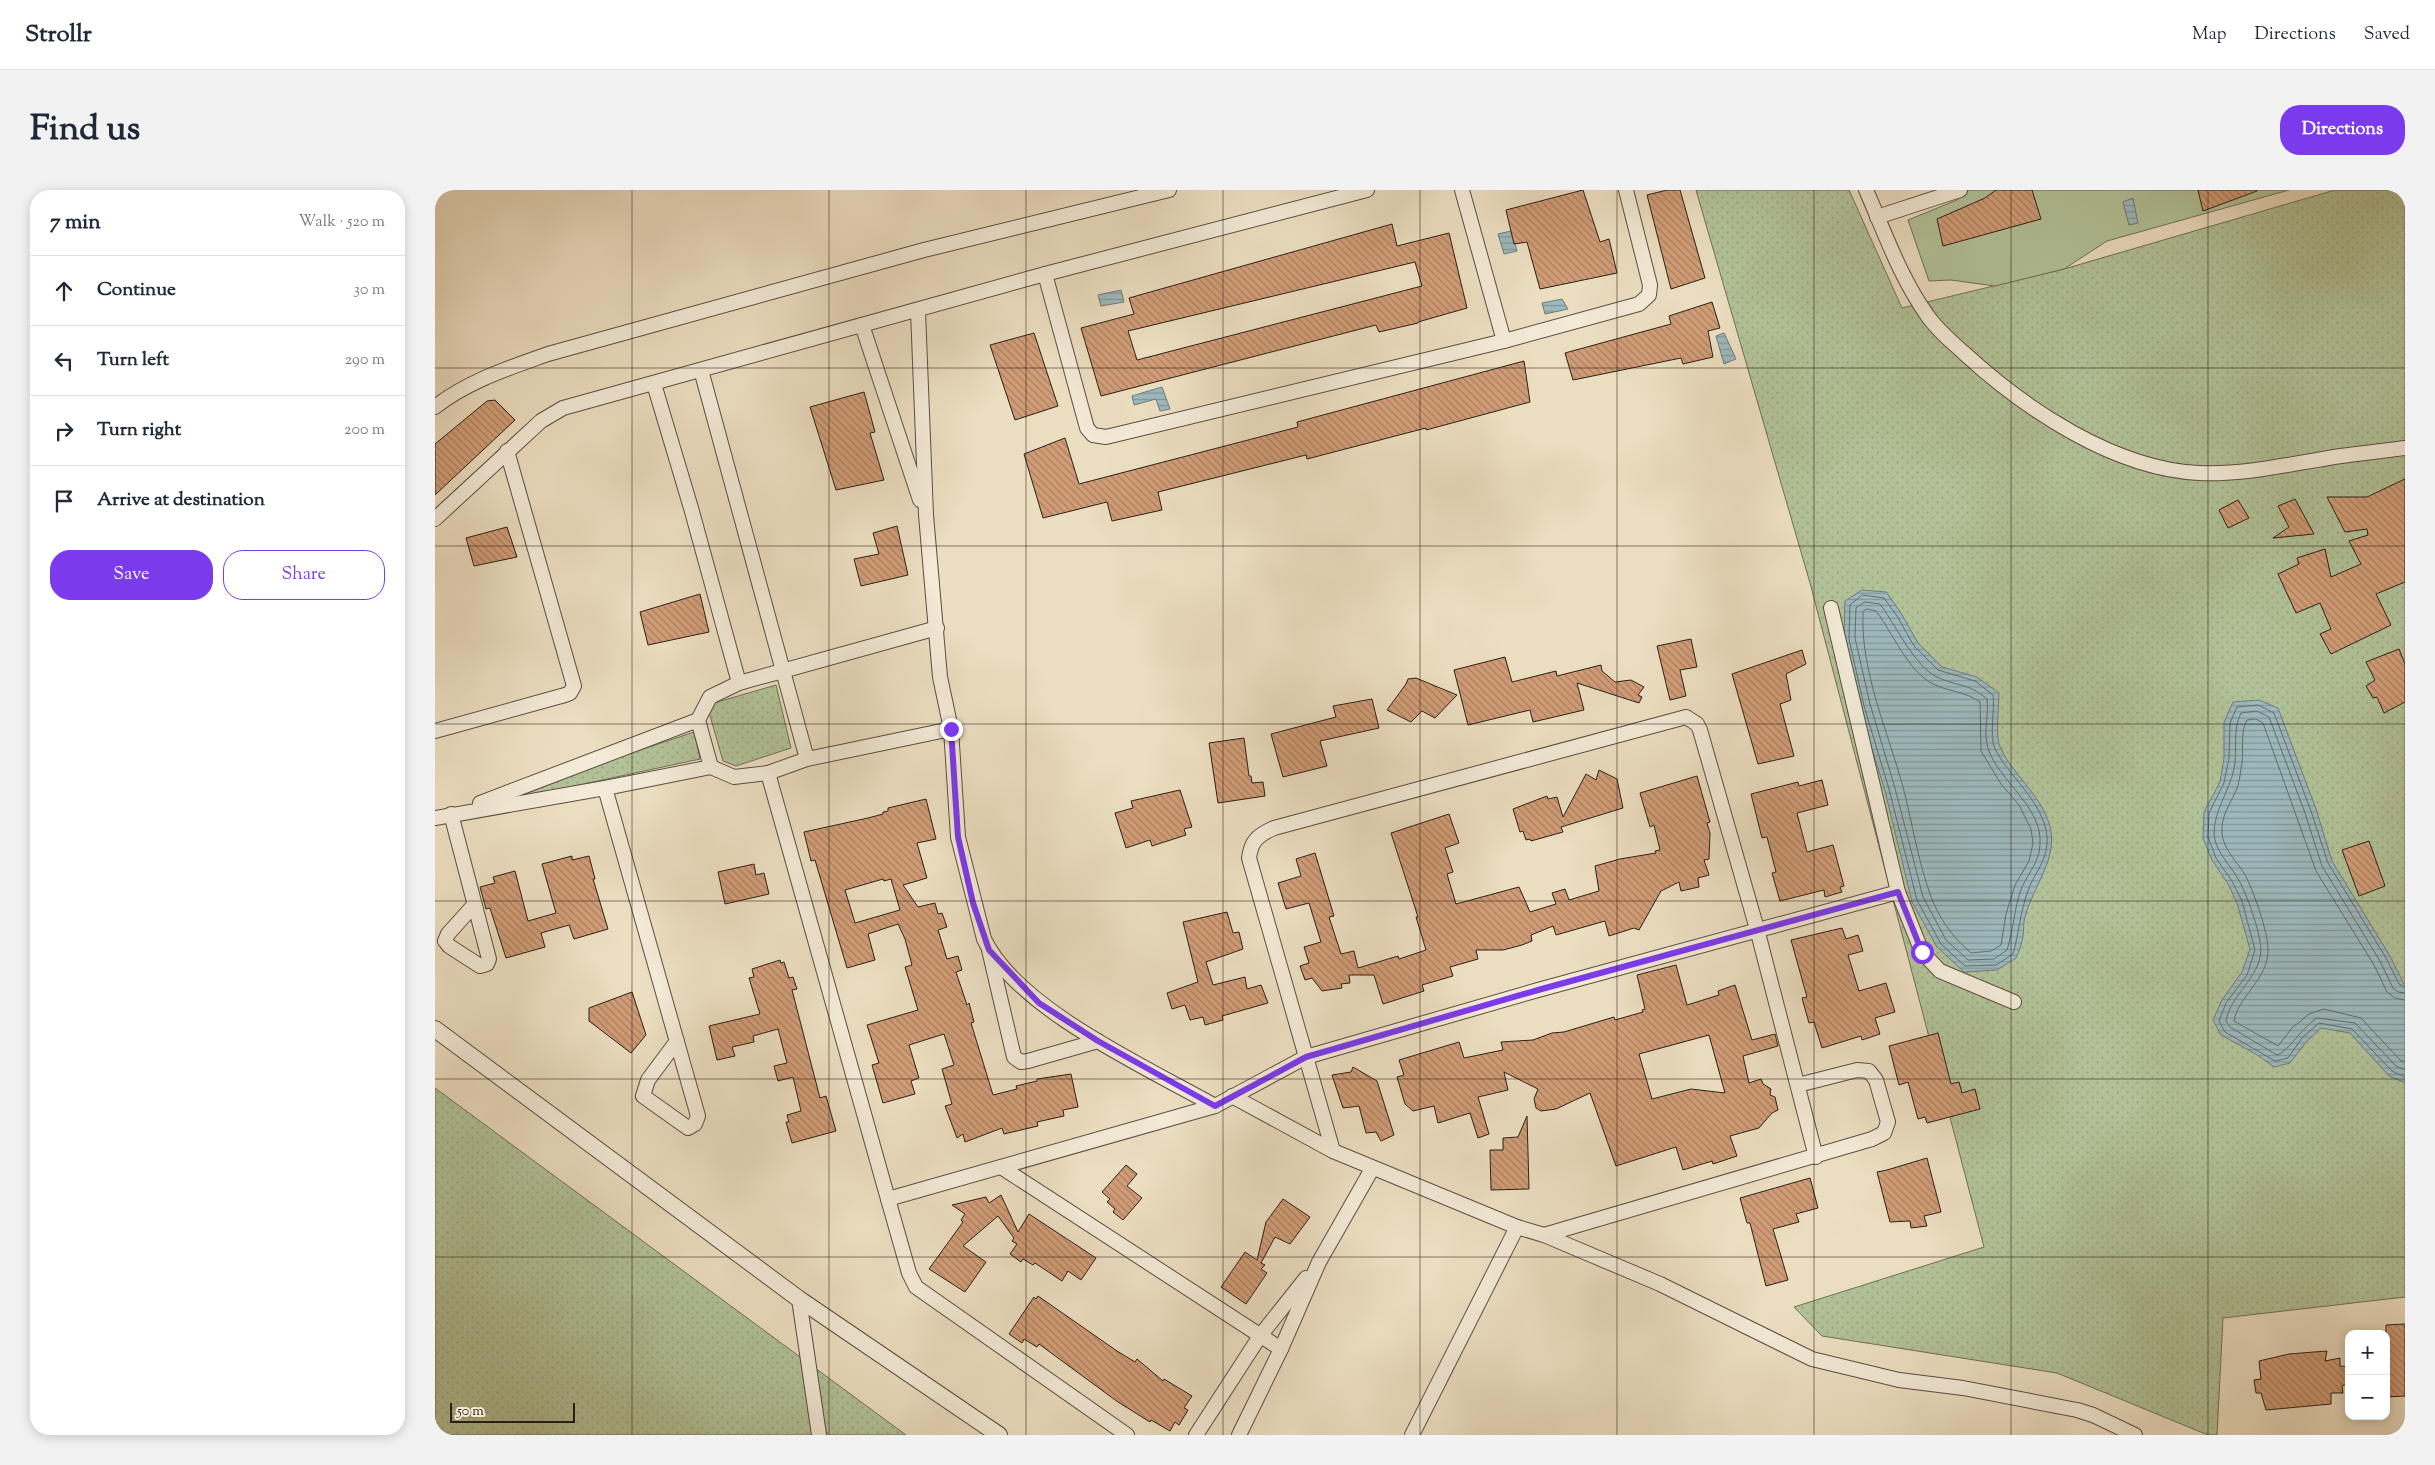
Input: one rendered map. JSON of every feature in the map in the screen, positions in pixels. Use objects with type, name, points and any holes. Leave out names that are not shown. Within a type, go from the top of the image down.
[{"type":"street","points":[[435,407],[467,386],[548,354],[924,250],[1169,190]]},
{"type":"street","points":[[435,519],[541,421],[563,408],[918,311],[1045,274],[1367,190]]},
{"type":"street","points":[[1462,190],[1505,341]]},
{"type":"street","points":[[1045,274],[1087,428],[1097,437],[1106,437],[1505,341],[1639,304],[1646,298],[1650,285],[1626,190]]},
{"type":"street","points":[[1866,190],[1877,218],[1913,294],[1929,318],[1946,337],[2018,399],[2067,428],[2111,450],[2159,467],[2198,473],[2222,473],[2287,466],[2405,448]]},
{"type":"street","points":[[1877,218],[1960,190]]},
{"type":"street","points":[[918,311],[926,515],[941,677],[951,729],[958,837],[973,903],[989,950],[1014,1058],[1021,1062],[1098,1041]]},
{"type":"street","points":[[861,326],[926,515]]},
{"type":"street","points":[[701,370],[807,759]]},
{"type":"street","points":[[654,384],[691,508],[739,684]]},
{"type":"street","points":[[435,731],[565,695],[570,693],[574,686],[507,451]]},
{"type":"street","points":[[1831,608],[1898,892],[1922,952],[1940,971],[2014,1002]]},
{"type":"street","points":[[711,767],[698,720],[704,705],[711,697],[739,684],[783,670],[937,628]]},
{"type":"street","points":[[1333,1151],[1249,858],[1250,848],[1254,840],[1260,834],[1273,828],[1686,718],[1697,724],[1700,730],[1757,929],[1816,1157]]},
{"type":"street","points":[[451,814],[698,720]]},
{"type":"street","points":[[435,818],[711,767],[734,777],[768,773],[807,759],[951,729]]},
{"type":"street","points":[[768,773],[887,1199],[909,1273],[916,1287],[1127,1435]]},
{"type":"street","points":[[605,788],[698,1116],[695,1124],[688,1128],[643,1096],[648,1080],[677,1042]]},
{"type":"street","points":[[451,814],[474,905]]},
{"type":"street","points":[[887,1199],[1215,1106],[1306,1057],[1757,929],[1898,892]]},
{"type":"street","points":[[989,950],[1039,1003],[1098,1041],[1215,1106]]},
{"type":"street","points":[[435,1029],[799,1300],[999,1435]]},
{"type":"street","points":[[1544,1235],[1816,1157],[1879,1136],[1887,1129],[1888,1122],[1876,1080],[1869,1071],[1857,1070],[1798,1085]]},
{"type":"street","points":[[1232,1096],[1333,1151],[1372,1169],[1517,1227],[1544,1235],[1660,1284],[1811,1359],[1899,1380],[1963,1388],[2077,1410],[2093,1415],[2135,1435]]},
{"type":"street","points":[[1001,1167],[1281,1349]]},
{"type":"street","points":[[1239,1435],[1281,1349],[1319,1262],[1372,1169]]},
{"type":"street","points":[[1412,1435],[1517,1227]]},
{"type":"street","points":[[1196,1435],[1260,1336],[1319,1262]]},
{"type":"street","points":[[799,1300],[819,1435]]},
{"type":"green space","points":[[1696,190],[1849,190],[1902,308],[2064,269],[2335,190],[2405,190],[2405,1297],[2223,1318],[2217,1435],[2208,1435],[2057,1373],[1822,1336],[1794,1307],[1984,1247],[1810,583]]},
{"type":"green space","points":[[1968,190],[2289,190],[2107,241],[2064,269],[1995,286],[1951,280],[1929,281],[1908,220],[1957,200]]},
{"type":"green space","points":[[776,685],[791,748],[736,766],[723,761],[707,705]]},
{"type":"green space","points":[[694,732],[700,759],[528,796],[515,792]]},
{"type":"green space","points":[[435,1088],[906,1435],[435,1435]]},
{"type":"water","points":[[2133,198],[2138,223],[2129,225],[2123,202]]},
{"type":"water","points":[[1511,231],[1517,251],[1504,254],[1498,234]]},
{"type":"water","points":[[1121,290],[1124,302],[1101,306],[1098,295]]},
{"type":"water","points":[[1562,299],[1568,309],[1545,314],[1542,303]]},
{"type":"water","points":[[1724,333],[1736,359],[1724,364],[1716,336]]},
{"type":"water","points":[[1162,387],[1170,409],[1160,411],[1156,399],[1134,405],[1132,396]]},
{"type":"water","points":[[1862,590],[1886,592],[1901,613],[1918,643],[1942,667],[1977,677],[1999,693],[1997,729],[2000,747],[2011,766],[2033,793],[2049,823],[2051,848],[2044,871],[2025,917],[2020,947],[2016,958],[1997,970],[1964,972],[1937,947],[1912,902],[1885,791],[1859,707],[1844,639],[1845,601]]},
{"type":"water","points":[[2259,700],[2278,708],[2316,809],[2332,861],[2390,956],[2405,986],[2405,1083],[2389,1076],[2350,1033],[2321,1028],[2306,1042],[2290,1063],[2274,1067],[2256,1054],[2221,1035],[2213,1020],[2222,1000],[2242,972],[2250,949],[2237,903],[2228,884],[2212,860],[2203,838],[2204,812],[2220,782],[2224,758],[2224,722],[2233,702]]},
{"type":"building","points":[[1583,190],[1600,242],[1609,239],[1617,273],[1540,289],[1527,242],[1514,244],[1506,210]]},
{"type":"building","points":[[1667,190],[1680,190],[1705,278],[1671,289],[1647,195]]},
{"type":"building","points":[[1996,190],[2032,190],[2041,219],[1943,246],[1937,219],[1985,198]]},
{"type":"building","points":[[2198,190],[2257,190],[2257,191],[2203,211]]},
{"type":"building","points":[[1392,224],[1397,246],[1449,233],[1467,308],[1418,323],[1379,332],[1376,325],[1101,396],[1081,328],[1134,314],[1129,298]],"holes":[[[1415,262],[1422,286],[1137,360],[1128,331]]]},
{"type":"building","points":[[1712,302],[1720,328],[1708,331],[1713,357],[1683,364],[1681,358],[1573,380],[1565,353],[1671,324],[1669,316]]},
{"type":"building","points":[[1034,333],[1058,406],[1015,420],[990,345]]},
{"type":"building","points":[[1524,361],[1530,402],[1307,459],[1306,455],[1158,492],[1162,510],[1112,521],[1107,502],[1043,518],[1024,454],[1065,438],[1079,484],[1298,427],[1297,422]]},
{"type":"building","points":[[864,392],[875,432],[870,433],[884,480],[836,490],[810,407]]},
{"type":"building","points":[[495,400],[515,420],[435,495],[435,444],[487,401]]},
{"type":"building","points":[[2405,479],[2405,582],[2376,594],[2391,625],[2331,654],[2320,634],[2331,629],[2320,603],[2296,613],[2278,574],[2299,564],[2297,558],[2325,549],[2331,577],[2361,564],[2349,541],[2368,535],[2367,529],[2345,532],[2327,497],[2367,497]]},
{"type":"building","points":[[2295,499],[2314,534],[2273,538],[2289,527],[2278,506]]},
{"type":"building","points":[[2238,500],[2249,518],[2228,528],[2219,510]]},
{"type":"building","points":[[897,526],[908,575],[861,586],[854,559],[879,554],[873,533]]},
{"type":"building","points":[[507,527],[517,557],[474,566],[466,538]]},
{"type":"building","points":[[700,594],[709,632],[648,645],[640,612]]},
{"type":"building","points":[[1691,639],[1697,667],[1680,670],[1686,696],[1670,700],[1657,646]]},
{"type":"building","points":[[2399,649],[2405,664],[2405,702],[2384,713],[2377,697],[2373,698],[2366,686],[2375,680],[2366,662]]},
{"type":"building","points":[[1802,650],[1806,664],[1786,674],[1791,700],[1780,704],[1794,756],[1758,764],[1732,674]]},
{"type":"building","points":[[1505,657],[1512,682],[1556,671],[1557,676],[1601,665],[1602,671],[1615,682],[1631,680],[1644,687],[1638,695],[1642,697],[1639,703],[1577,683],[1584,710],[1533,722],[1530,710],[1468,725],[1454,670]]},
{"type":"building","points":[[1416,678],[1457,695],[1435,718],[1422,711],[1411,722],[1387,710],[1408,679]]},
{"type":"building","points":[[1372,699],[1379,728],[1320,741],[1327,766],[1283,777],[1271,734],[1336,717],[1333,706]]},
{"type":"building","points":[[1244,738],[1249,776],[1251,776],[1252,783],[1263,782],[1265,796],[1218,803],[1209,743]]},
{"type":"building","points":[[1599,770],[1617,779],[1623,808],[1561,827],[1563,832],[1531,841],[1530,839],[1526,840],[1523,831],[1520,832],[1513,809],[1547,796],[1548,799],[1557,797],[1563,817],[1586,774],[1596,780]]},
{"type":"building","points":[[1697,776],[1710,822],[1707,823],[1710,833],[1709,859],[1704,860],[1709,875],[1698,878],[1699,887],[1681,891],[1679,882],[1661,891],[1639,930],[1634,928],[1609,936],[1605,921],[1556,935],[1553,926],[1531,935],[1532,941],[1522,945],[1503,950],[1476,950],[1478,959],[1450,967],[1453,976],[1422,985],[1424,991],[1383,1004],[1374,975],[1349,975],[1350,983],[1341,984],[1342,988],[1322,991],[1312,978],[1305,980],[1300,966],[1309,963],[1304,947],[1321,942],[1309,903],[1286,909],[1278,883],[1301,876],[1296,859],[1315,853],[1334,916],[1329,917],[1341,954],[1354,951],[1358,968],[1398,956],[1399,959],[1426,950],[1416,917],[1418,917],[1391,833],[1449,814],[1459,843],[1445,848],[1453,872],[1447,874],[1456,904],[1519,887],[1530,912],[1556,904],[1552,893],[1565,889],[1569,900],[1599,891],[1595,866],[1620,859],[1656,853],[1655,851],[1660,850],[1654,825],[1650,827],[1640,793]]},
{"type":"building","points":[[1822,780],[1828,805],[1797,813],[1807,852],[1833,845],[1844,886],[1840,887],[1842,892],[1825,897],[1824,890],[1780,901],[1772,873],[1776,872],[1767,837],[1762,838],[1751,794],[1798,782],[1799,786]]},
{"type":"building","points":[[1180,790],[1192,827],[1184,829],[1186,835],[1152,846],[1150,840],[1126,848],[1115,813],[1133,808],[1131,801]]},
{"type":"building","points":[[926,799],[936,839],[917,843],[927,878],[903,885],[918,907],[935,903],[938,914],[942,913],[947,927],[938,930],[947,959],[958,956],[962,970],[956,972],[967,1005],[969,1003],[974,1022],[971,1023],[993,1095],[1017,1089],[1016,1086],[1037,1081],[1037,1079],[1071,1074],[1078,1107],[1063,1110],[1064,1116],[1037,1122],[1038,1126],[1004,1134],[1002,1128],[965,1142],[963,1134],[957,1138],[945,1106],[952,1104],[942,1069],[954,1065],[944,1034],[909,1045],[919,1078],[911,1081],[915,1094],[883,1103],[872,1065],[879,1063],[867,1025],[918,1010],[905,967],[912,965],[905,939],[898,924],[868,934],[875,960],[847,968],[815,860],[811,861],[804,832],[883,814],[883,812],[888,811],[888,808]],"holes":[[[883,879],[884,881],[891,879],[900,910],[855,923],[845,890]]]},
{"type":"building","points":[[2369,841],[2385,886],[2359,896],[2342,850]]},
{"type":"building","points":[[572,856],[572,860],[589,856],[595,879],[593,879],[608,929],[574,939],[569,925],[541,933],[545,947],[506,958],[490,908],[486,909],[480,887],[495,883],[493,877],[515,871],[528,921],[556,913],[542,864]]},
{"type":"building","points":[[754,864],[756,875],[764,873],[769,894],[725,904],[718,872]]},
{"type":"building","points":[[1227,912],[1233,933],[1239,932],[1243,949],[1206,962],[1213,985],[1245,977],[1247,989],[1261,985],[1268,1003],[1222,1016],[1223,1020],[1205,1025],[1203,1017],[1190,1020],[1185,1005],[1172,1009],[1167,993],[1198,982],[1183,922]]},
{"type":"building","points":[[1842,928],[1846,939],[1858,935],[1863,951],[1848,955],[1859,991],[1886,983],[1895,1012],[1875,1018],[1880,1034],[1862,1040],[1861,1036],[1822,1048],[1814,1022],[1809,1023],[1802,998],[1807,997],[1791,940]]},
{"type":"building","points":[[780,960],[781,963],[784,962],[789,978],[793,977],[797,989],[792,990],[820,1098],[826,1096],[836,1131],[792,1143],[786,1122],[789,1122],[787,1115],[801,1111],[793,1077],[778,1081],[774,1066],[787,1063],[778,1029],[753,1036],[754,1042],[732,1047],[735,1056],[717,1060],[709,1026],[760,1014],[749,978],[754,977],[752,969]]},
{"type":"building","points":[[1676,965],[1687,1005],[1719,995],[1718,991],[1735,985],[1752,1040],[1775,1034],[1778,1046],[1743,1056],[1749,1083],[1761,1079],[1763,1084],[1771,1089],[1770,1095],[1775,1097],[1778,1110],[1772,1113],[1759,1128],[1730,1136],[1737,1156],[1713,1164],[1712,1161],[1683,1170],[1676,1147],[1616,1166],[1590,1093],[1556,1109],[1541,1111],[1536,1108],[1534,1099],[1538,1089],[1504,1072],[1508,1090],[1478,1097],[1489,1134],[1478,1138],[1470,1113],[1438,1123],[1434,1106],[1413,1111],[1405,1104],[1397,1077],[1404,1075],[1399,1060],[1459,1042],[1464,1058],[1503,1050],[1501,1042],[1533,1040],[1552,1033],[1564,1032],[1614,1017],[1615,1020],[1643,1012],[1642,1010],[1645,1009],[1637,975]],"holes":[[[1709,1035],[1725,1093],[1691,1089],[1652,1099],[1639,1054]]]},
{"type":"building","points":[[632,992],[646,1035],[631,1053],[589,1021],[589,1008]]},
{"type":"building","points":[[1938,1033],[1951,1084],[1959,1082],[1962,1093],[1975,1089],[1980,1109],[1927,1123],[1925,1117],[1918,1119],[1908,1082],[1899,1085],[1889,1046]]},
{"type":"building","points":[[1353,1067],[1377,1081],[1394,1135],[1381,1141],[1376,1132],[1366,1133],[1359,1106],[1343,1108],[1332,1075],[1351,1072]]},
{"type":"building","points":[[1527,1116],[1529,1189],[1491,1190],[1490,1150],[1503,1150],[1503,1138],[1518,1137]]},
{"type":"building","points":[[1927,1158],[1941,1212],[1924,1216],[1927,1226],[1911,1228],[1910,1221],[1890,1222],[1877,1172]]},
{"type":"building","points":[[1126,1165],[1137,1174],[1127,1186],[1142,1198],[1123,1220],[1113,1212],[1115,1209],[1107,1202],[1110,1199],[1102,1192]]},
{"type":"building","points":[[1810,1178],[1818,1208],[1796,1214],[1799,1222],[1773,1229],[1788,1280],[1766,1286],[1750,1223],[1747,1223],[1740,1198]]},
{"type":"building","points":[[1001,1195],[1018,1232],[1029,1214],[1096,1258],[1081,1280],[1068,1271],[1062,1281],[1035,1263],[1033,1265],[1023,1259],[1021,1262],[1010,1254],[1017,1244],[1012,1241],[1014,1238],[998,1216],[963,1246],[986,1262],[965,1292],[929,1269],[963,1222],[961,1220],[965,1214],[952,1205],[986,1197],[989,1203]]},
{"type":"building","points":[[1283,1199],[1310,1217],[1290,1244],[1275,1237],[1261,1263],[1265,1265],[1261,1269],[1267,1273],[1246,1304],[1221,1287],[1245,1252],[1257,1260],[1266,1222]]},
{"type":"building","points":[[1038,1296],[1117,1351],[1135,1362],[1137,1359],[1163,1381],[1164,1379],[1192,1396],[1184,1408],[1188,1410],[1179,1425],[1175,1422],[1170,1431],[1151,1420],[1150,1422],[1118,1402],[1039,1344],[1037,1347],[1024,1339],[1022,1343],[1009,1334],[1034,1297],[1036,1299]]},
{"type":"building","points":[[2405,1324],[2405,1396],[2390,1397],[2390,1330],[2386,1330],[2386,1325]]},
{"type":"building","points":[[2327,1351],[2325,1361],[2340,1358],[2340,1366],[2345,1367],[2345,1385],[2342,1386],[2343,1393],[2331,1393],[2331,1404],[2266,1410],[2261,1393],[2256,1393],[2254,1380],[2261,1379],[2259,1361],[2289,1354]]},
{"type":"route","points":[[951,729],[958,837],[973,903],[989,950],[1039,1003],[1098,1041],[1215,1106],[1306,1057],[1538,990],[1898,892],[1922,952]]}]
